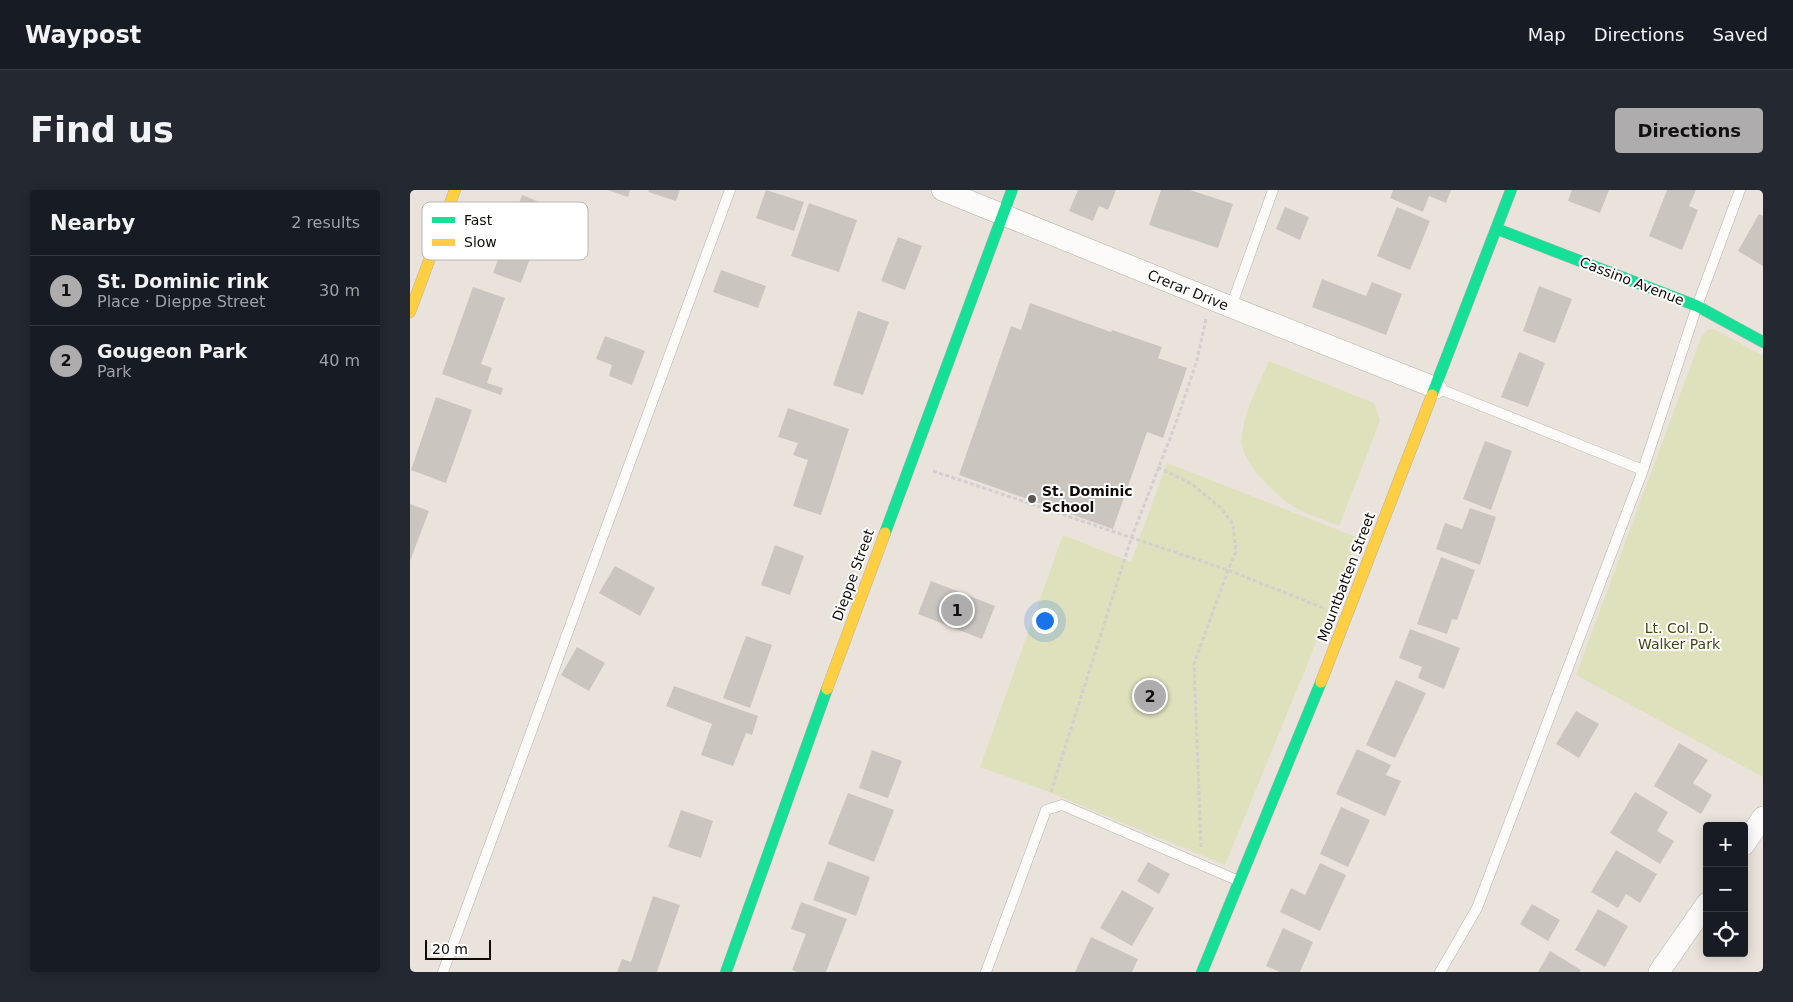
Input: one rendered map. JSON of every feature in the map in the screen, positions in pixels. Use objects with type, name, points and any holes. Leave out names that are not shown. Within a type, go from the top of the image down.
[{"type":"street","points":[[451,202],[455,190]]},
{"type":"street","name":"Crerar Drive","points":[[942,190],[1231,308],[1436,388]]},
{"type":"street","name":"Dieppe Street","points":[[726,972],[821,706],[1012,190]]},
{"type":"street","name":"Mountbatten Street","points":[[1202,972],[1347,618],[1511,190]]},
{"type":"street","name":"Cassino Avenue","points":[[1497,229],[1698,306],[1763,342]]},
{"type":"street","points":[[410,312],[429,260]]},
{"type":"street","points":[[1748,839],[1763,817]]},
{"type":"street","points":[[1659,972],[1703,908]]},
{"type":"lane","points":[[443,972],[730,190]]},
{"type":"lane","points":[[1231,308],[1273,190]]},
{"type":"lane","points":[[1440,972],[1476,908],[1643,470],[1698,306],[1740,190]]},
{"type":"lane","points":[[1436,388],[1643,470]]},
{"type":"lane","points":[[986,972],[1046,810],[1062,805],[1240,881]]},
{"type":"path","points":[[1046,810],[1131,539],[1177,420],[1196,360],[1210,299]]},
{"type":"path","points":[[911,463],[1131,539],[1228,570],[1347,618]]},
{"type":"path","points":[[1158,467],[1193,485],[1221,508],[1233,524],[1236,552],[1194,664],[1201,865]]},
{"type":"green space","name":"Lt. Col. D. Walker Park","points":[[1714,329],[1763,356],[1763,777],[1576,675],[1701,338],[1707,330]]},
{"type":"green space","points":[[1269,361],[1374,403],[1380,421],[1339,526],[1301,511],[1288,503],[1269,487],[1246,457],[1242,437],[1243,427],[1249,407]]},
{"type":"green space","points":[[1167,463],[1359,538],[1225,865],[1041,789],[980,767],[1063,535],[1131,562]]},
{"type":"building","points":[[608,190],[630,190],[628,197]]},
{"type":"building","points":[[649,190],[680,190],[676,201],[648,192]]},
{"type":"building","points":[[766,190],[804,202],[794,231],[756,218]]},
{"type":"building","points":[[1078,190],[1116,190],[1108,210],[1099,206],[1093,221],[1069,211]]},
{"type":"building","points":[[1161,190],[1190,190],[1233,204],[1218,248],[1149,225]]},
{"type":"building","points":[[1393,190],[1451,190],[1446,203],[1429,196],[1423,212],[1390,198]]},
{"type":"building","points":[[1572,190],[1609,190],[1600,213],[1568,201]]},
{"type":"building","points":[[1667,190],[1696,190],[1689,206],[1698,210],[1682,250],[1649,236]]},
{"type":"building","points":[[522,195],[539,202],[519,202]]},
{"type":"building","points":[[809,203],[857,220],[839,272],[791,256]]},
{"type":"building","points":[[1285,207],[1309,217],[1300,240],[1276,229]]},
{"type":"building","points":[[1397,207],[1430,221],[1410,270],[1377,256]]},
{"type":"building","points":[[1759,214],[1763,216],[1763,266],[1738,251]]},
{"type":"building","points":[[898,237],[922,246],[905,290],[881,281]]},
{"type":"building","points":[[498,260],[529,260],[521,283],[493,273]]},
{"type":"building","points":[[721,270],[766,286],[758,308],[713,292]]},
{"type":"building","points":[[1322,279],[1366,296],[1372,282],[1402,294],[1386,335],[1312,307]]},
{"type":"building","points":[[1539,286],[1572,299],[1555,343],[1523,331]]},
{"type":"building","points":[[473,287],[505,298],[481,364],[492,368],[487,383],[503,388],[501,395],[442,374]]},
{"type":"building","name":"St. Dominic School","points":[[1030,303],[1111,332],[1112,330],[1162,347],[1158,358],[1187,368],[1163,438],[1147,432],[1113,529],[959,475],[1011,326],[1021,330]]},
{"type":"building","points":[[858,311],[889,322],[863,395],[833,385]]},
{"type":"building","points":[[605,336],[645,351],[632,385],[609,376],[612,365],[596,359]]},
{"type":"building","points":[[1519,352],[1545,363],[1528,407],[1501,397]]},
{"type":"building","points":[[436,397],[472,410],[446,483],[411,470]]},
{"type":"building","points":[[788,408],[849,429],[821,515],[793,506],[808,460],[793,455],[798,443],[778,437]]},
{"type":"building","points":[[1485,441],[1512,451],[1491,510],[1463,499]]},
{"type":"building","points":[[410,504],[429,511],[410,561]]},
{"type":"building","points":[[1470,508],[1496,517],[1480,565],[1436,549],[1445,523],[1462,529]]},
{"type":"building","points":[[775,545],[804,556],[790,595],[761,585]]},
{"type":"building","points":[[1441,557],[1475,570],[1457,620],[1452,619],[1447,634],[1417,624]]},
{"type":"building","points":[[615,566],[655,588],[640,616],[599,593]]},
{"type":"building","points":[[931,581],[995,606],[982,639],[918,614]]},
{"type":"building","points":[[1410,629],[1460,648],[1444,689],[1418,678],[1422,667],[1399,658]]},
{"type":"building","points":[[746,636],[772,645],[750,708],[723,698]]},
{"type":"building","points":[[577,647],[605,663],[589,691],[561,675]]},
{"type":"building","points":[[1396,680],[1426,693],[1395,758],[1366,745]]},
{"type":"building","points":[[674,686],[758,716],[752,735],[746,733],[733,766],[701,755],[712,724],[666,706]]},
{"type":"building","points":[[1576,711],[1599,724],[1579,758],[1556,744]]},
{"type":"building","points":[[1679,743],[1708,760],[1693,783],[1712,795],[1701,814],[1654,786]]},
{"type":"building","points":[[1357,749],[1391,765],[1386,775],[1401,781],[1385,816],[1336,794]]},
{"type":"building","points":[[872,750],[902,761],[888,798],[859,788]]},
{"type":"building","points":[[1635,792],[1668,812],[1657,831],[1674,841],[1660,864],[1610,833]]},
{"type":"building","points":[[848,793],[894,810],[874,862],[828,844]]},
{"type":"building","points":[[1341,807],[1370,820],[1348,867],[1320,854]]},
{"type":"building","points":[[681,810],[713,821],[701,858],[668,847]]},
{"type":"building","points":[[1616,850],[1657,874],[1640,903],[1626,894],[1618,908],[1591,892]]},
{"type":"building","points":[[828,861],[870,877],[856,916],[813,900]]},
{"type":"building","points":[[1148,862],[1170,874],[1159,894],[1137,881]]},
{"type":"building","points":[[1320,863],[1346,875],[1320,931],[1280,912],[1291,888],[1305,895]]},
{"type":"building","points":[[1122,890],[1154,908],[1132,946],[1100,928]]},
{"type":"building","points":[[653,896],[680,905],[657,972],[617,972],[622,959],[631,962]]},
{"type":"building","points":[[801,902],[847,919],[826,972],[797,972],[792,970],[806,934],[791,929]]},
{"type":"building","points":[[1532,904],[1560,920],[1548,941],[1520,924]]},
{"type":"building","points":[[1598,909],[1628,926],[1605,967],[1575,950]]},
{"type":"building","points":[[1283,928],[1313,942],[1300,972],[1280,972],[1266,966]]},
{"type":"building","points":[[1091,937],[1138,959],[1132,972],[1075,972]]},
{"type":"building","points":[[1550,951],[1581,970],[1580,972],[1538,972]]},
{"type":"traffic: fast","points":[[885,533],[1012,190]]},
{"type":"traffic: fast","points":[[1432,395],[1511,190]]},
{"type":"traffic: fast","points":[[1497,229],[1697,306],[1763,342]]},
{"type":"traffic: fast","points":[[1202,972],[1321,682]]},
{"type":"traffic: fast","points":[[726,972],[827,689]]},
{"type":"traffic: slow","points":[[451,202],[455,190]]},
{"type":"traffic: slow","points":[[410,312],[429,260]]},
{"type":"traffic: slow","points":[[1321,682],[1432,395]]},
{"type":"traffic: slow","points":[[827,689],[885,533]]},
{"type":"place","name":"St. Dominic School","points":[[1032,499]]},
{"type":"place","name":"St. Dominic rink","points":[[957,610]]},
{"type":"place","name":"Gougeon Park","points":[[1150,696]]}]
